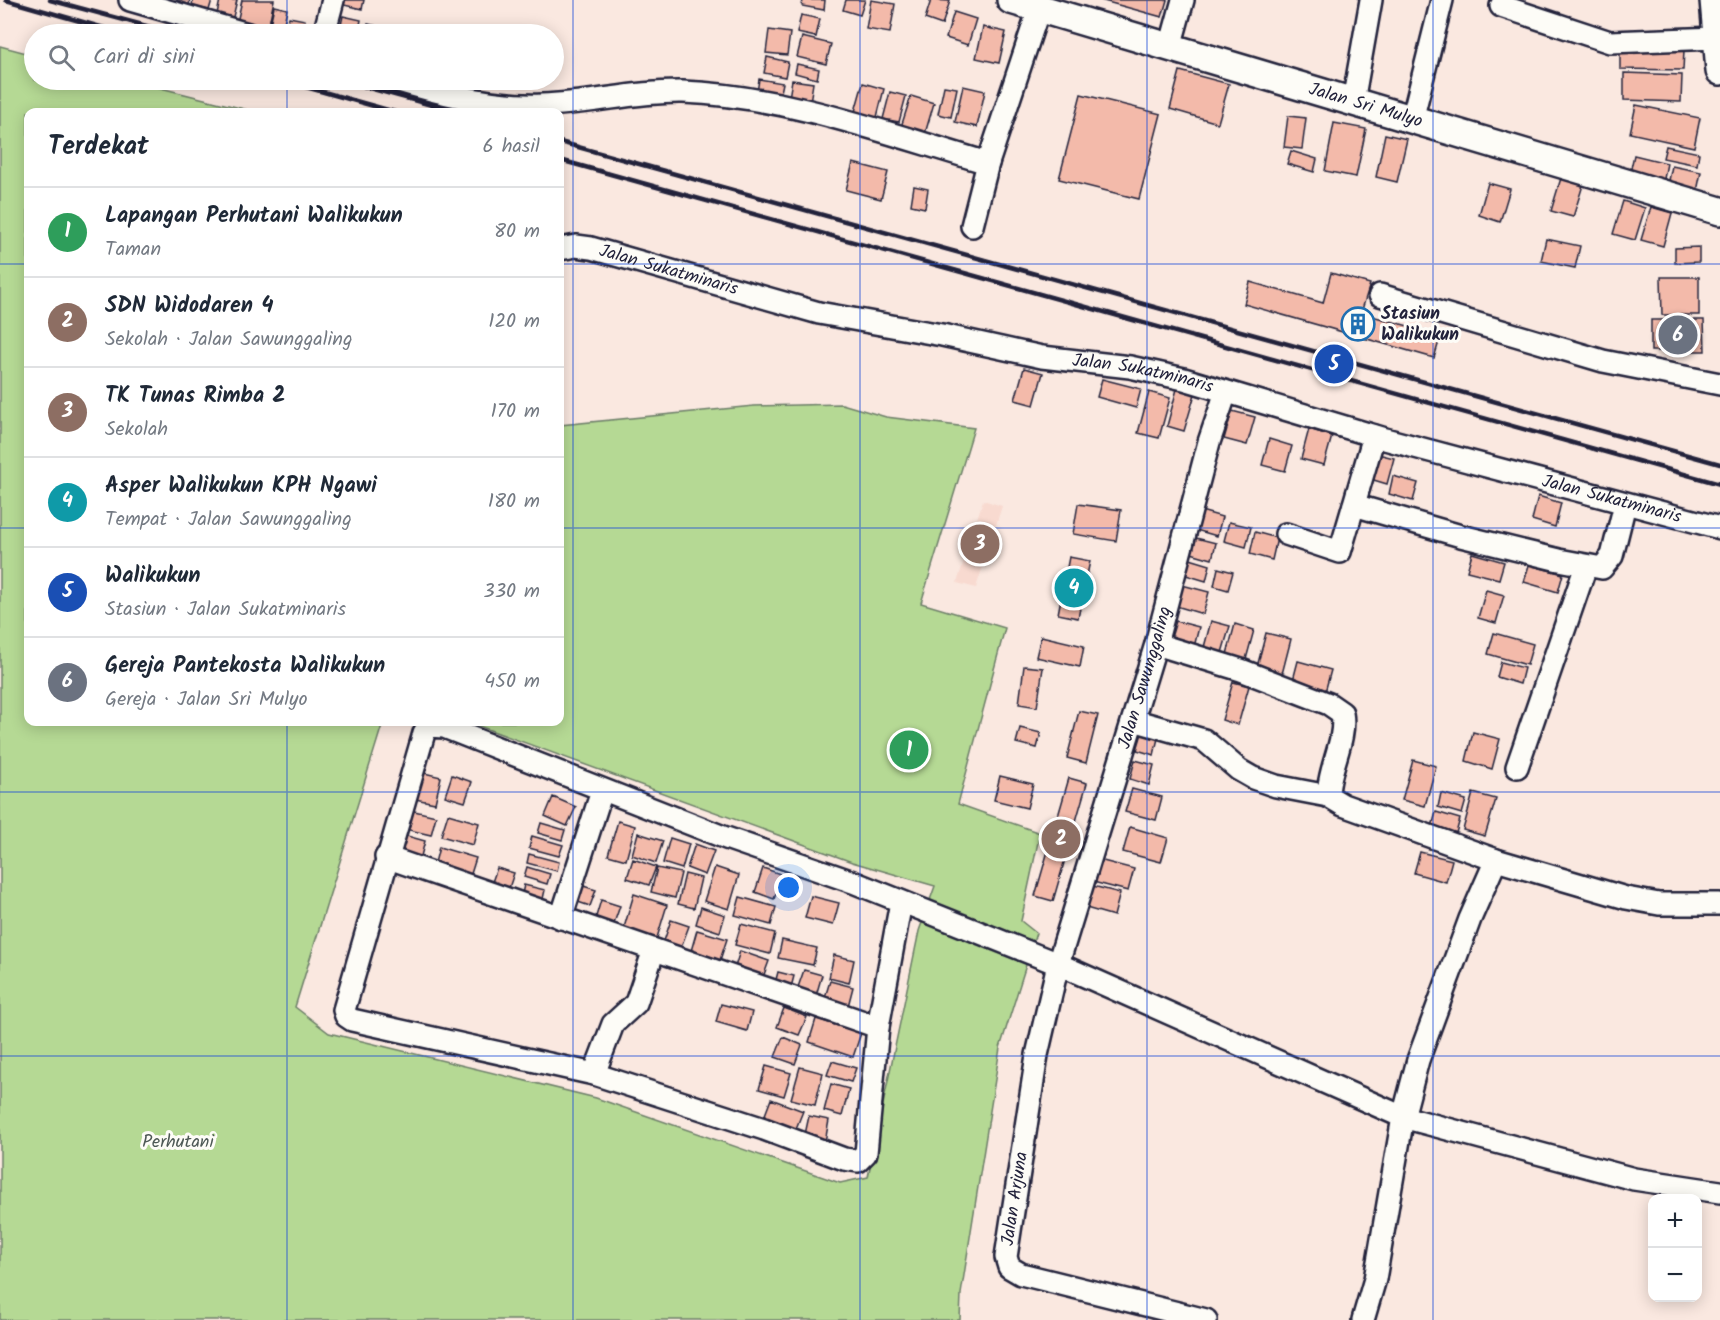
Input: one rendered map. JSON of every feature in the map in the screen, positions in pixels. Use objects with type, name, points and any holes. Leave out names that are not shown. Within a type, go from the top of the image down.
[{"type":"main road","name":"Jalan Sri Mulyo","points":[[1011,0],[1720,211]]},
{"type":"main road","points":[[1714,0],[1720,71]]},
{"type":"street","points":[[130,0],[213,24]]},
{"type":"street","points":[[327,24],[333,0]]},
{"type":"street","points":[[1170,47],[1183,0]]},
{"type":"street","points":[[1353,102],[1371,0]]},
{"type":"street","points":[[1412,120],[1442,0]]},
{"type":"street","points":[[1502,6],[1610,42],[1717,38]]},
{"type":"street","points":[[972,226],[988,163],[1039,9]]},
{"type":"street","points":[[436,90],[515,105],[576,102],[633,93],[683,92],[746,98],[794,106],[988,163]]},
{"type":"street","name":"Jalan Sukatminaris","points":[[564,248],[576,246],[591,248],[819,312],[1042,357],[1130,367],[1226,392],[1374,436],[1720,528]]},
{"type":"street","points":[[1380,295],[1603,361],[1720,384]]},
{"type":"street","name":"Jalan Sawunggaling","points":[[1058,964],[1156,644],[1209,442],[1226,392]]},
{"type":"street","points":[[1286,534],[1340,552],[1374,436]]},
{"type":"street","points":[[1354,505],[1461,536],[1602,568],[1608,564],[1625,504]]},
{"type":"street","points":[[1517,766],[1586,566]]},
{"type":"street","points":[[1156,644],[1240,670],[1329,704],[1342,713],[1344,725],[1328,782],[1328,796]]},
{"type":"street","points":[[1133,720],[1204,740],[1239,770],[1253,778],[1276,786],[1328,796],[1343,805],[1496,860],[1626,898],[1659,904],[1720,904]]},
{"type":"street","points":[[901,902],[878,1027],[866,1153],[858,1161],[843,1159],[764,1129],[594,1074],[346,1016],[344,1002],[386,857],[428,726],[444,727],[726,838],[853,882],[1058,964],[1403,1117],[1634,1179],[1720,1192]]},
{"type":"street","points":[[561,918],[603,791]]},
{"type":"street","points":[[386,857],[878,1027]]},
{"type":"street","points":[[1363,1320],[1375,1279],[1403,1117],[1418,1060],[1470,919],[1496,860]]},
{"type":"street","points":[[594,1074],[613,1024],[636,1004],[654,950]]},
{"type":"street","name":"Jalan Arjuna","points":[[1058,964],[1037,1055],[1011,1212],[1006,1257],[1009,1267],[1021,1274],[1206,1320]]},
{"type":"shaded area","points":[[983,500],[1002,506],[976,588],[957,583]]},
{"type":"green space","name":"Perhutani","points":[[0,46],[24,52],[24,90],[169,90],[240,108],[24,108],[24,726],[382,726],[295,1007],[329,1033],[596,1098],[840,1183],[868,1177],[919,931],[935,886],[852,862],[479,726],[564,726],[564,425],[754,406],[842,404],[886,417],[974,428],[921,603],[1005,628],[958,804],[1040,833],[1021,921],[1036,933],[1000,1048],[961,1294],[960,1320],[0,1320]]},
{"type":"building","points":[[171,0],[190,0],[189,5]]},
{"type":"building","points":[[193,0],[212,0],[209,10],[192,6]]},
{"type":"building","points":[[220,0],[237,0],[233,17],[217,14]]},
{"type":"building","points":[[242,0],[274,0],[269,24],[237,23]]},
{"type":"building","points":[[345,0],[364,0],[362,9],[344,5]]},
{"type":"building","points":[[803,0],[825,0],[824,10],[802,6]]},
{"type":"building","points":[[846,0],[865,0],[860,15],[843,10]]},
{"type":"building","points":[[871,0],[895,4],[890,33],[866,29]]},
{"type":"building","points":[[931,0],[950,1],[942,25],[925,19]]},
{"type":"building","points":[[1100,0],[1167,0],[1162,17]]},
{"type":"building","points":[[274,6],[287,9],[284,24],[270,24]]},
{"type":"building","points":[[954,12],[976,19],[968,45],[946,38]]},
{"type":"building","points":[[801,15],[820,19],[816,37],[797,33]]},
{"type":"building","points":[[343,16],[361,20],[360,24],[341,24]]},
{"type":"building","points":[[289,17],[305,20],[304,24],[287,24]]},
{"type":"building","points":[[983,27],[1006,32],[999,63],[976,58]]},
{"type":"building","points":[[769,30],[790,33],[787,55],[766,53]]},
{"type":"building","points":[[802,37],[831,44],[826,64],[797,57]]},
{"type":"building","points":[[1620,49],[1684,50],[1683,70],[1620,69]]},
{"type":"building","points":[[767,57],[788,62],[785,77],[764,73]]},
{"type":"building","points":[[797,64],[819,69],[817,79],[795,73]]},
{"type":"building","points":[[1180,71],[1229,84],[1218,123],[1170,109]]},
{"type":"building","points":[[1624,73],[1682,75],[1681,102],[1624,100]]},
{"type":"building","points":[[759,79],[783,83],[780,97],[757,93]]},
{"type":"building","points":[[792,80],[813,83],[810,102],[789,98]]},
{"type":"building","points":[[863,83],[884,89],[876,121],[854,115]]},
{"type":"building","points":[[944,86],[957,88],[951,117],[938,114]]},
{"type":"building","points":[[963,86],[985,91],[977,127],[955,122]]},
{"type":"building","points":[[890,92],[906,96],[899,122],[883,119]]},
{"type":"building","points":[[1081,94],[1161,114],[1139,199],[1059,179]]},
{"type":"building","points":[[911,96],[934,103],[924,137],[900,130]]},
{"type":"building","points":[[1636,105],[1700,118],[1694,147],[1630,133]]},
{"type":"building","points":[[1288,116],[1306,118],[1302,149],[1284,147]]},
{"type":"building","points":[[1334,123],[1366,129],[1356,177],[1325,171]]},
{"type":"building","points":[[1385,134],[1407,139],[1397,182],[1376,177]]},
{"type":"building","points":[[1666,146],[1699,153],[1697,165],[1663,158]]},
{"type":"building","points":[[1291,151],[1317,159],[1314,172],[1287,164]]},
{"type":"building","points":[[1634,155],[1667,163],[1663,184],[1629,177]]},
{"type":"building","points":[[853,163],[888,172],[881,199],[846,190]]},
{"type":"building","points":[[1672,166],[1701,172],[1696,196],[1667,190]]},
{"type":"building","points":[[1561,178],[1583,185],[1573,217],[1551,211]]},
{"type":"building","points":[[1488,183],[1510,189],[1500,222],[1479,215]]},
{"type":"building","points":[[914,186],[928,189],[925,208],[911,205]]},
{"type":"building","points":[[1623,201],[1645,208],[1635,240],[1613,234]]},
{"type":"building","points":[[1651,207],[1672,213],[1663,246],[1641,240]]},
{"type":"building","points":[[1546,239],[1580,246],[1575,268],[1541,261]]},
{"type":"building","points":[[1699,247],[1699,262],[1675,263],[1675,248]]},
{"type":"building","name":"Stasiun Walikukun","points":[[1331,273],[1370,284],[1361,313],[1441,335],[1434,358],[1244,304],[1250,282],[1323,303]]},
{"type":"building","points":[[1661,277],[1699,277],[1699,315],[1662,315]]},
{"type":"building","points":[[1651,320],[1704,320],[1705,351],[1651,351]]},
{"type":"building","points":[[1024,368],[1043,373],[1034,405],[1015,400]]},
{"type":"building","points":[[1102,379],[1141,389],[1136,408],[1097,397]]},
{"type":"building","points":[[1177,389],[1195,394],[1184,431],[1167,426]]},
{"type":"building","points":[[1149,392],[1170,398],[1159,438],[1138,433]]},
{"type":"building","points":[[1232,411],[1255,417],[1247,445],[1224,439]]},
{"type":"building","points":[[1309,429],[1332,436],[1324,465],[1301,459]]},
{"type":"building","points":[[1269,439],[1292,446],[1285,471],[1262,465]]},
{"type":"building","points":[[1374,453],[1394,458],[1387,484],[1367,478]]},
{"type":"building","points":[[1393,476],[1418,483],[1413,501],[1389,494]]},
{"type":"building","points":[[1538,496],[1561,503],[1555,527],[1532,520]]},
{"type":"building","points":[[1078,504],[1121,510],[1116,541],[1073,534]]},
{"type":"building","points":[[1201,511],[1222,517],[1217,536],[1196,530]]},
{"type":"building","points":[[1229,522],[1251,527],[1246,547],[1224,541]]},
{"type":"building","points":[[1255,532],[1277,538],[1272,560],[1250,554]]},
{"type":"building","points":[[1196,538],[1216,543],[1212,559],[1191,553]]},
{"type":"building","points":[[1472,553],[1504,562],[1499,579],[1467,571]]},
{"type":"building","points":[[1069,557],[1090,561],[1078,618],[1058,614]]},
{"type":"building","points":[[1190,559],[1210,565],[1206,581],[1186,575]]},
{"type":"building","points":[[1529,565],[1563,574],[1558,592],[1524,582]]},
{"type":"building","points":[[1218,568],[1233,572],[1228,590],[1214,586]]},
{"type":"building","points":[[1182,585],[1209,592],[1203,614],[1176,606]]},
{"type":"building","points":[[1486,590],[1504,595],[1496,623],[1478,618]]},
{"type":"building","points":[[1176,621],[1199,627],[1194,647],[1170,641]]},
{"type":"building","points":[[1211,621],[1230,626],[1221,656],[1203,651]]},
{"type":"building","points":[[1235,624],[1254,630],[1245,663],[1226,658]]},
{"type":"building","points":[[1266,633],[1291,639],[1282,674],[1257,667]]},
{"type":"building","points":[[1494,633],[1533,644],[1527,665],[1488,654]]},
{"type":"building","points":[[1041,636],[1084,646],[1080,667],[1036,657]]},
{"type":"building","points":[[1298,661],[1331,670],[1325,692],[1292,684]]},
{"type":"building","points":[[1501,662],[1524,668],[1520,684],[1497,677]]},
{"type":"building","points":[[1024,666],[1043,668],[1037,707],[1019,704]]},
{"type":"building","points":[[1233,682],[1249,686],[1238,725],[1222,720]]},
{"type":"building","points":[[1079,711],[1098,715],[1086,763],[1067,758]]},
{"type":"building","points":[[1020,728],[1041,733],[1037,748],[1016,743]]},
{"type":"building","points":[[1143,730],[1159,734],[1154,755],[1137,750]]},
{"type":"building","points":[[1473,732],[1500,739],[1492,769],[1466,761]]},
{"type":"building","points":[[1135,760],[1154,765],[1149,785],[1130,779]]},
{"type":"building","points":[[1413,760],[1436,766],[1425,806],[1402,800]]},
{"type":"building","points":[[420,772],[441,777],[435,803],[415,799]]},
{"type":"building","points":[[452,775],[472,782],[465,802],[445,796]]},
{"type":"building","points":[[1000,776],[1033,784],[1027,808],[994,800]]},
{"type":"building","points":[[1069,778],[1087,783],[1053,901],[1035,896]]},
{"type":"building","points":[[1132,789],[1162,797],[1156,820],[1125,812]]},
{"type":"building","points":[[1441,793],[1466,800],[1462,814],[1438,807]]},
{"type":"building","points":[[1473,793],[1496,799],[1485,836],[1463,830]]},
{"type":"building","points":[[553,797],[576,807],[567,826],[545,816]]},
{"type":"building","points":[[410,810],[436,816],[431,835],[405,829]]},
{"type":"building","points":[[1436,812],[1460,819],[1456,833],[1432,827]]},
{"type":"building","points":[[448,814],[479,823],[473,845],[441,836]]},
{"type":"building","points":[[618,821],[635,826],[626,860],[608,855]]},
{"type":"building","points":[[541,823],[565,830],[562,840],[538,833]]},
{"type":"building","points":[[1130,827],[1168,838],[1161,862],[1123,852]]},
{"type":"building","points":[[638,833],[663,841],[656,863],[632,855]]},
{"type":"building","points":[[400,834],[425,841],[420,860],[395,853]]},
{"type":"building","points":[[532,836],[563,845],[559,856],[529,848]]},
{"type":"building","points":[[670,838],[689,844],[682,869],[663,863]]},
{"type":"building","points":[[695,844],[714,851],[705,875],[687,868]]},
{"type":"building","points":[[439,847],[476,858],[470,877],[434,867]]},
{"type":"building","points":[[1420,852],[1452,860],[1446,882],[1414,873]]},
{"type":"building","points":[[529,854],[559,862],[557,871],[527,863]]},
{"type":"building","points":[[633,859],[656,867],[649,885],[627,878]]},
{"type":"building","points":[[1099,860],[1134,869],[1128,891],[1093,882]]},
{"type":"building","points":[[527,867],[550,874],[547,884],[524,877]]},
{"type":"building","points":[[715,867],[739,875],[729,909],[704,901]]},
{"type":"building","points":[[497,868],[514,873],[509,888],[492,882]]},
{"type":"building","points":[[657,868],[681,873],[675,898],[651,892]]},
{"type":"building","points":[[763,868],[783,875],[774,899],[755,892]]},
{"type":"building","points":[[685,874],[701,878],[694,908],[678,904]]},
{"type":"building","points":[[577,884],[596,890],[590,906],[572,900]]},
{"type":"building","points":[[524,885],[545,890],[542,903],[521,898]]},
{"type":"building","points":[[1093,886],[1120,893],[1114,916],[1086,908]]},
{"type":"building","points":[[634,894],[667,905],[656,941],[623,931]]},
{"type":"building","points":[[811,896],[839,903],[833,925],[805,918]]},
{"type":"building","points":[[740,897],[776,907],[771,925],[735,915]]},
{"type":"building","points":[[601,900],[620,906],[613,926],[595,920]]},
{"type":"building","points":[[701,907],[725,915],[720,932],[696,924]]},
{"type":"building","points":[[671,920],[689,926],[680,950],[663,944]]},
{"type":"building","points":[[741,924],[775,933],[770,954],[735,945]]},
{"type":"building","points":[[697,930],[727,939],[720,960],[691,951]]},
{"type":"building","points":[[782,940],[817,948],[813,965],[778,958]]},
{"type":"building","points":[[740,951],[769,961],[762,980],[734,970]]},
{"type":"building","points":[[834,955],[854,960],[849,983],[829,978]]},
{"type":"building","points":[[804,970],[822,975],[815,999],[796,993]]},
{"type":"building","points":[[778,972],[794,976],[790,991],[774,987]]},
{"type":"building","points":[[830,981],[853,987],[847,1010],[823,1004]]},
{"type":"building","points":[[721,1004],[752,1012],[747,1031],[716,1022]]},
{"type":"building","points":[[784,1008],[807,1017],[799,1035],[777,1027]]},
{"type":"building","points":[[816,1019],[861,1033],[853,1057],[809,1042]]},
{"type":"building","points":[[783,1037],[802,1045],[795,1064],[775,1057]]},
{"type":"building","points":[[832,1061],[856,1068],[851,1082],[827,1075]]},
{"type":"building","points":[[766,1066],[791,1073],[784,1096],[759,1089]]},
{"type":"building","points":[[800,1067],[823,1073],[815,1105],[791,1099]]},
{"type":"building","points":[[831,1084],[849,1089],[842,1116],[824,1111]]},
{"type":"building","points":[[771,1099],[803,1111],[795,1131],[763,1120]]},
{"type":"building","points":[[809,1116],[829,1120],[825,1142],[804,1139]]},
{"type":"railway","points":[[6,0],[90,24]]},
{"type":"railway","points":[[50,0],[139,24]]},
{"type":"railway","points":[[317,90],[381,108]]},
{"type":"railway","points":[[377,90],[442,108]]},
{"type":"railway","points":[[564,143],[1720,464]]},
{"type":"railway","points":[[564,161],[1720,484]]},
{"type":"place","name":"Stasiun Walikukun","points":[[1358,324]]},
{"type":"place","name":"Gereja Pantekosta Walikukun","points":[[1678,335]]},
{"type":"place","name":"Walikukun","points":[[1334,364]]},
{"type":"place","name":"TK Tunas Rimba 2","points":[[980,544]]},
{"type":"place","name":"Asper Walikukun KPH Ngawi","points":[[1074,588]]},
{"type":"place","name":"Lapangan Perhutani Walikukun","points":[[909,750]]},
{"type":"place","name":"SDN Widodaren 4","points":[[1061,839]]}]
